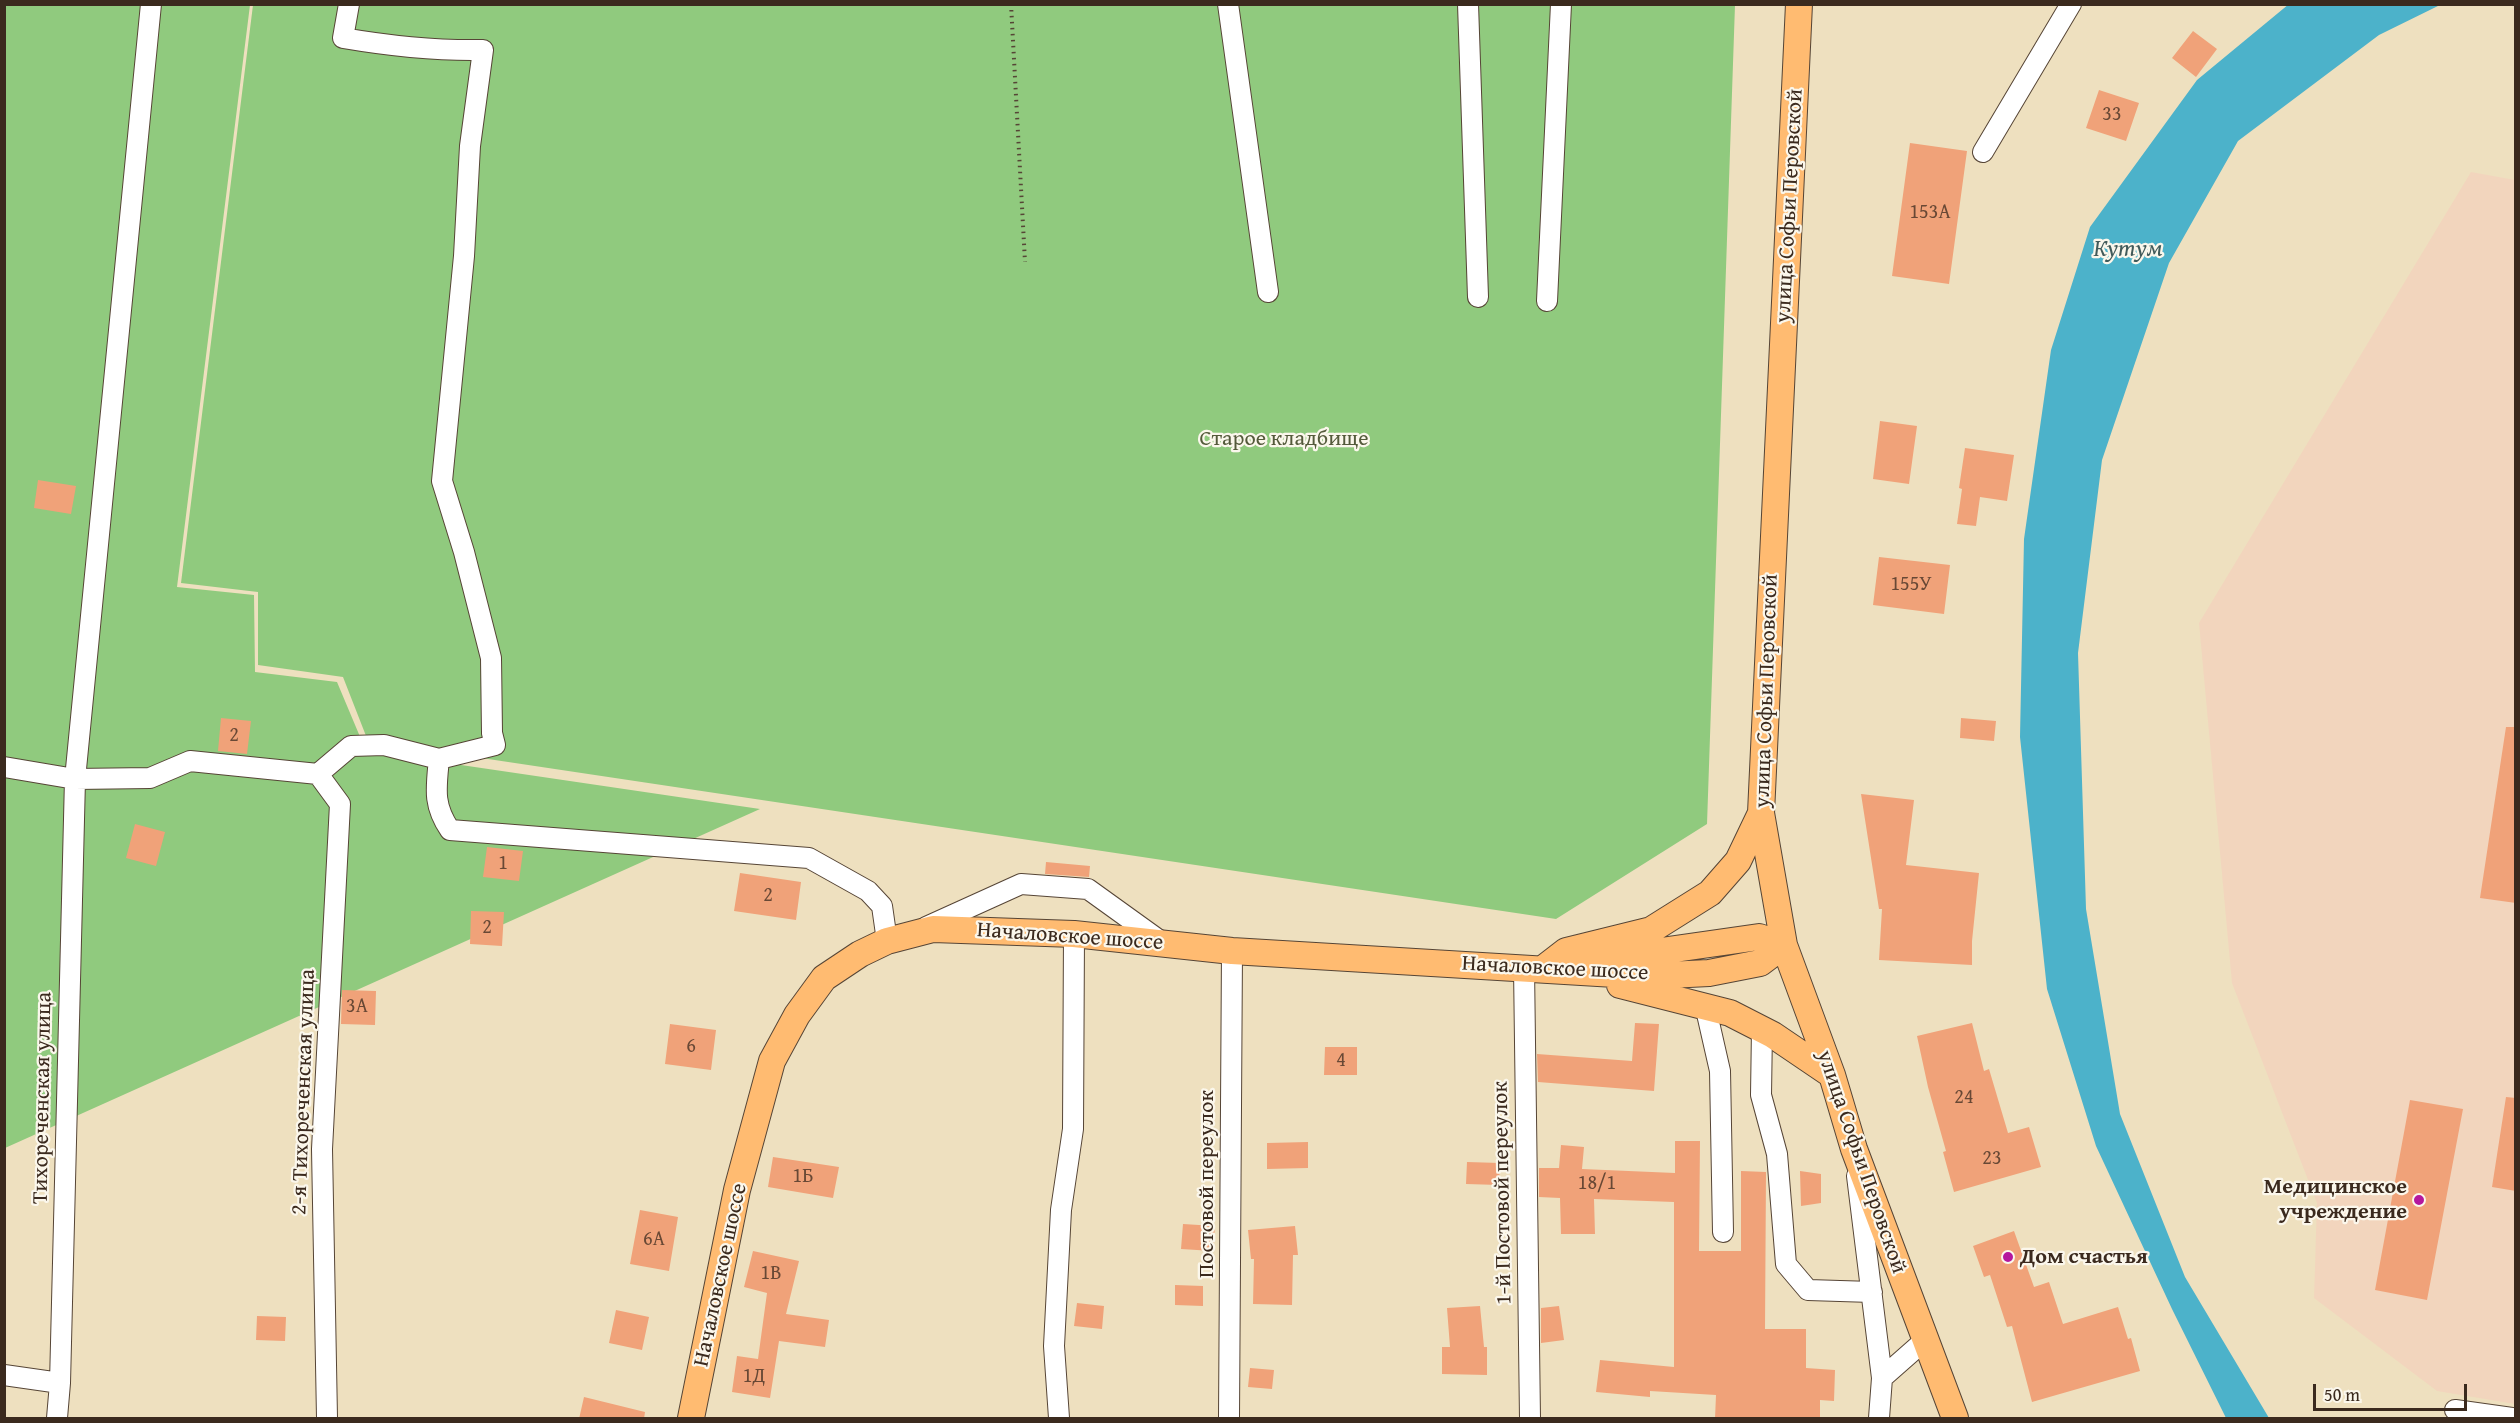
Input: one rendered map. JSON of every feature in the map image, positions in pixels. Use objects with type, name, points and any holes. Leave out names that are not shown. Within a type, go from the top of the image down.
[{"type":"main road","name":"улица Софьи Перовской","points":[[1799,4],[1761,813],[1784,945],[1832,1075],[1854,1149],[1955,1419]]},
{"type":"main road","points":[[1534,967],[1566,951],[1651,930],[1710,893],[1738,861],[1761,813]]},
{"type":"main road","name":"Началовское шоссе","points":[[691,1419],[737,1190],[772,1061],[797,1015],[825,978],[861,954],[897,939],[933,929],[1074,934],[1232,951],[1534,967],[1648,976],[1709,973],[1760,963],[1784,945]]},
{"type":"main road","points":[[1534,967],[1705,1005],[1730,1013],[1762,1029],[1832,1075]]},
{"type":"street","name":"Тихореченская улица","points":[[57,1419],[60,1383],[75,779],[151,4]]},
{"type":"street","points":[[1228,4],[1268,292]]},
{"type":"street","points":[[1468,4],[1478,297]]},
{"type":"street","points":[[1547,301],[1561,4]]},
{"type":"street","points":[[1983,152],[2071,4]]},
{"type":"street","points":[[4,766],[75,779],[150,778],[190,761],[318,774],[351,746],[384,746],[439,759],[495,745],[492,733],[491,658],[464,552],[442,481],[464,256],[471,146],[483,50],[452,51],[388,46],[343,38],[347,7]]},
{"type":"street","points":[[439,759],[436,796],[440,816],[450,830],[809,858],[868,891],[882,906],[897,939],[1022,884],[1089,889],[1163,943]]},
{"type":"street","name":"2-я Тихореченская улица","points":[[318,774],[340,804],[322,1149],[327,1419]]},
{"type":"street","points":[[1059,1419],[1054,1346],[1061,1210],[1073,1129],[1074,934]]},
{"type":"street","name":"Постовой переулок","points":[[1229,1419],[1232,951]]},
{"type":"street","name":"1-й Постовой переулок","points":[[1530,1419],[1534,967]]},
{"type":"street","points":[[1705,1005],[1720,1071],[1723,1232]]},
{"type":"street","points":[[1762,1029],[1761,1095],[1777,1154],[1786,1264],[1808,1290],[1872,1292]]},
{"type":"street","points":[[1854,1149],[1882,1378],[1879,1419]]},
{"type":"street","points":[[1882,1378],[1924,1341]]},
{"type":"street","points":[[4,1375],[60,1383]]},
{"type":"street","points":[[2455,1410],[2512,1419]]},
{"type":"path","points":[[1011,4],[1025,262]]},
{"type":"shaded area","points":[[2471,172],[2515,180],[2515,1404],[2437,1391],[2314,1298],[2317,1203],[2232,983],[2199,623]]},
{"type":"green space","points":[[4,5],[250,5],[177,587],[254,595],[255,672],[337,682],[366,751],[760,809],[5,1148]]},
{"type":"green space","name":"Старое кладбище","points":[[253,5],[1735,5],[1707,824],[1556,919],[368,741],[343,677],[258,665],[258,592],[181,583]]},
{"type":"water","name":"Кутум","points":[[2289,4],[2440,5],[2379,35],[2238,141],[2169,263],[2102,460],[2078,653],[2086,909],[2120,1114],[2185,1277],[2269,1418],[2226,1418],[2096,1146],[2047,989],[2020,737],[2024,539],[2051,350],[2090,227],[2197,80]]},
{"type":"building","points":[[2193,31],[2217,49],[2196,77],[2172,58]]},
{"type":"building","points":[[2099,90],[2139,103],[2126,141],[2086,128]]},
{"type":"building","points":[[1910,143],[1967,151],[1949,284],[1892,276]]},
{"type":"building","points":[[1880,421],[1917,426],[1909,484],[1873,479]]},
{"type":"building","points":[[1965,448],[2014,455],[2007,501],[1980,497],[1976,526],[1957,524]]},
{"type":"building","points":[[38,480],[76,486],[71,514],[34,508]]},
{"type":"building","points":[[1879,557],[1950,565],[1944,614],[1873,605]]},
{"type":"building","points":[[221,718],[251,721],[247,754],[218,751]]},
{"type":"building","points":[[1961,718],[1996,721],[1994,741],[1960,738]]},
{"type":"building","points":[[2506,727],[2516,727],[2516,903],[2480,898]]},
{"type":"building","points":[[1861,794],[1914,800],[1906,865],[1979,873],[1972,941],[1972,965],[1879,960],[1882,909],[1879,909]]},
{"type":"building","points":[[135,824],[165,832],[156,866],[126,858]]},
{"type":"building","points":[[487,847],[523,851],[519,881],[483,877]]},
{"type":"building","points":[[1046,862],[1090,866],[1089,877],[1045,874]]},
{"type":"building","points":[[740,873],[801,882],[796,920],[734,911]]},
{"type":"building","points":[[471,911],[504,912],[502,946],[470,944]]},
{"type":"building","points":[[342,990],[376,991],[375,1025],[341,1024]]},
{"type":"building","points":[[1635,1023],[1659,1024],[1654,1091],[1538,1082],[1537,1054],[1632,1061]]},
{"type":"building","points":[[1972,1023],[1984,1071],[1989,1069],[2008,1133],[2029,1127],[2041,1167],[1954,1192],[1917,1036]]},
{"type":"building","points":[[670,1024],[716,1030],[711,1070],[665,1064]]},
{"type":"building","points":[[1325,1047],[1357,1047],[1357,1075],[1324,1075]]},
{"type":"building","points":[[2506,1097],[2516,1098],[2516,1191],[2492,1187]]},
{"type":"building","name":"Медицинское учреждение","points":[[2410,1100],[2463,1109],[2427,1300],[2375,1290]]},
{"type":"building","points":[[1675,1141],[1700,1141],[1699,1251],[1741,1251],[1741,1171],[1766,1172],[1765,1329],[1806,1329],[1806,1368],[1835,1370],[1834,1401],[1820,1400],[1820,1419],[1715,1419],[1716,1395],[1650,1391],[1650,1397],[1596,1392],[1600,1360],[1674,1367],[1674,1202],[1594,1199],[1595,1234],[1561,1234],[1560,1198],[1539,1197],[1539,1168],[1559,1168],[1561,1145],[1584,1147],[1582,1169],[1675,1173]]},
{"type":"building","points":[[1308,1142],[1308,1168],[1267,1169],[1267,1143]]},
{"type":"building","points":[[773,1157],[839,1167],[833,1198],[768,1187]]},
{"type":"building","points":[[1467,1162],[1500,1163],[1499,1185],[1466,1184]]},
{"type":"building","points":[[1800,1171],[1821,1174],[1821,1203],[1801,1206]]},
{"type":"building","points":[[640,1210],[678,1217],[669,1271],[630,1264]]},
{"type":"building","points":[[1183,1224],[1215,1226],[1213,1251],[1181,1249]]},
{"type":"building","points":[[1295,1226],[1298,1255],[1293,1255],[1292,1305],[1253,1304],[1254,1259],[1251,1259],[1248,1230]]},
{"type":"building","points":[[2014,1231],[2034,1287],[2049,1282],[2063,1324],[2118,1307],[2128,1339],[2131,1338],[2140,1371],[2032,1402],[2012,1326],[2007,1327],[1990,1275],[1984,1277],[1973,1246]]},
{"type":"building","points":[[753,1251],[799,1261],[786,1314],[829,1320],[825,1347],[779,1341],[770,1398],[732,1392],[737,1356],[758,1359],[767,1293],[744,1287]]},
{"type":"building","points":[[1175,1285],[1203,1286],[1203,1306],[1175,1305]]},
{"type":"building","points":[[1077,1303],[1104,1306],[1102,1329],[1074,1326]]},
{"type":"building","points":[[1480,1306],[1484,1347],[1487,1347],[1487,1375],[1442,1374],[1442,1347],[1450,1347],[1447,1308]]},
{"type":"building","points":[[1559,1306],[1564,1340],[1541,1343],[1541,1308]]},
{"type":"building","points":[[616,1310],[649,1317],[642,1350],[609,1343]]},
{"type":"building","points":[[257,1316],[286,1317],[285,1341],[256,1340]]},
{"type":"building","points":[[1250,1368],[1274,1370],[1272,1389],[1248,1387]]},
{"type":"building","points":[[584,1397],[645,1412],[644,1419],[579,1419]]},
{"type":"place","name":"Медицинское учреждение","points":[[2419,1200]]},
{"type":"place","name":"Дом счастья","points":[[2008,1257]]}]
